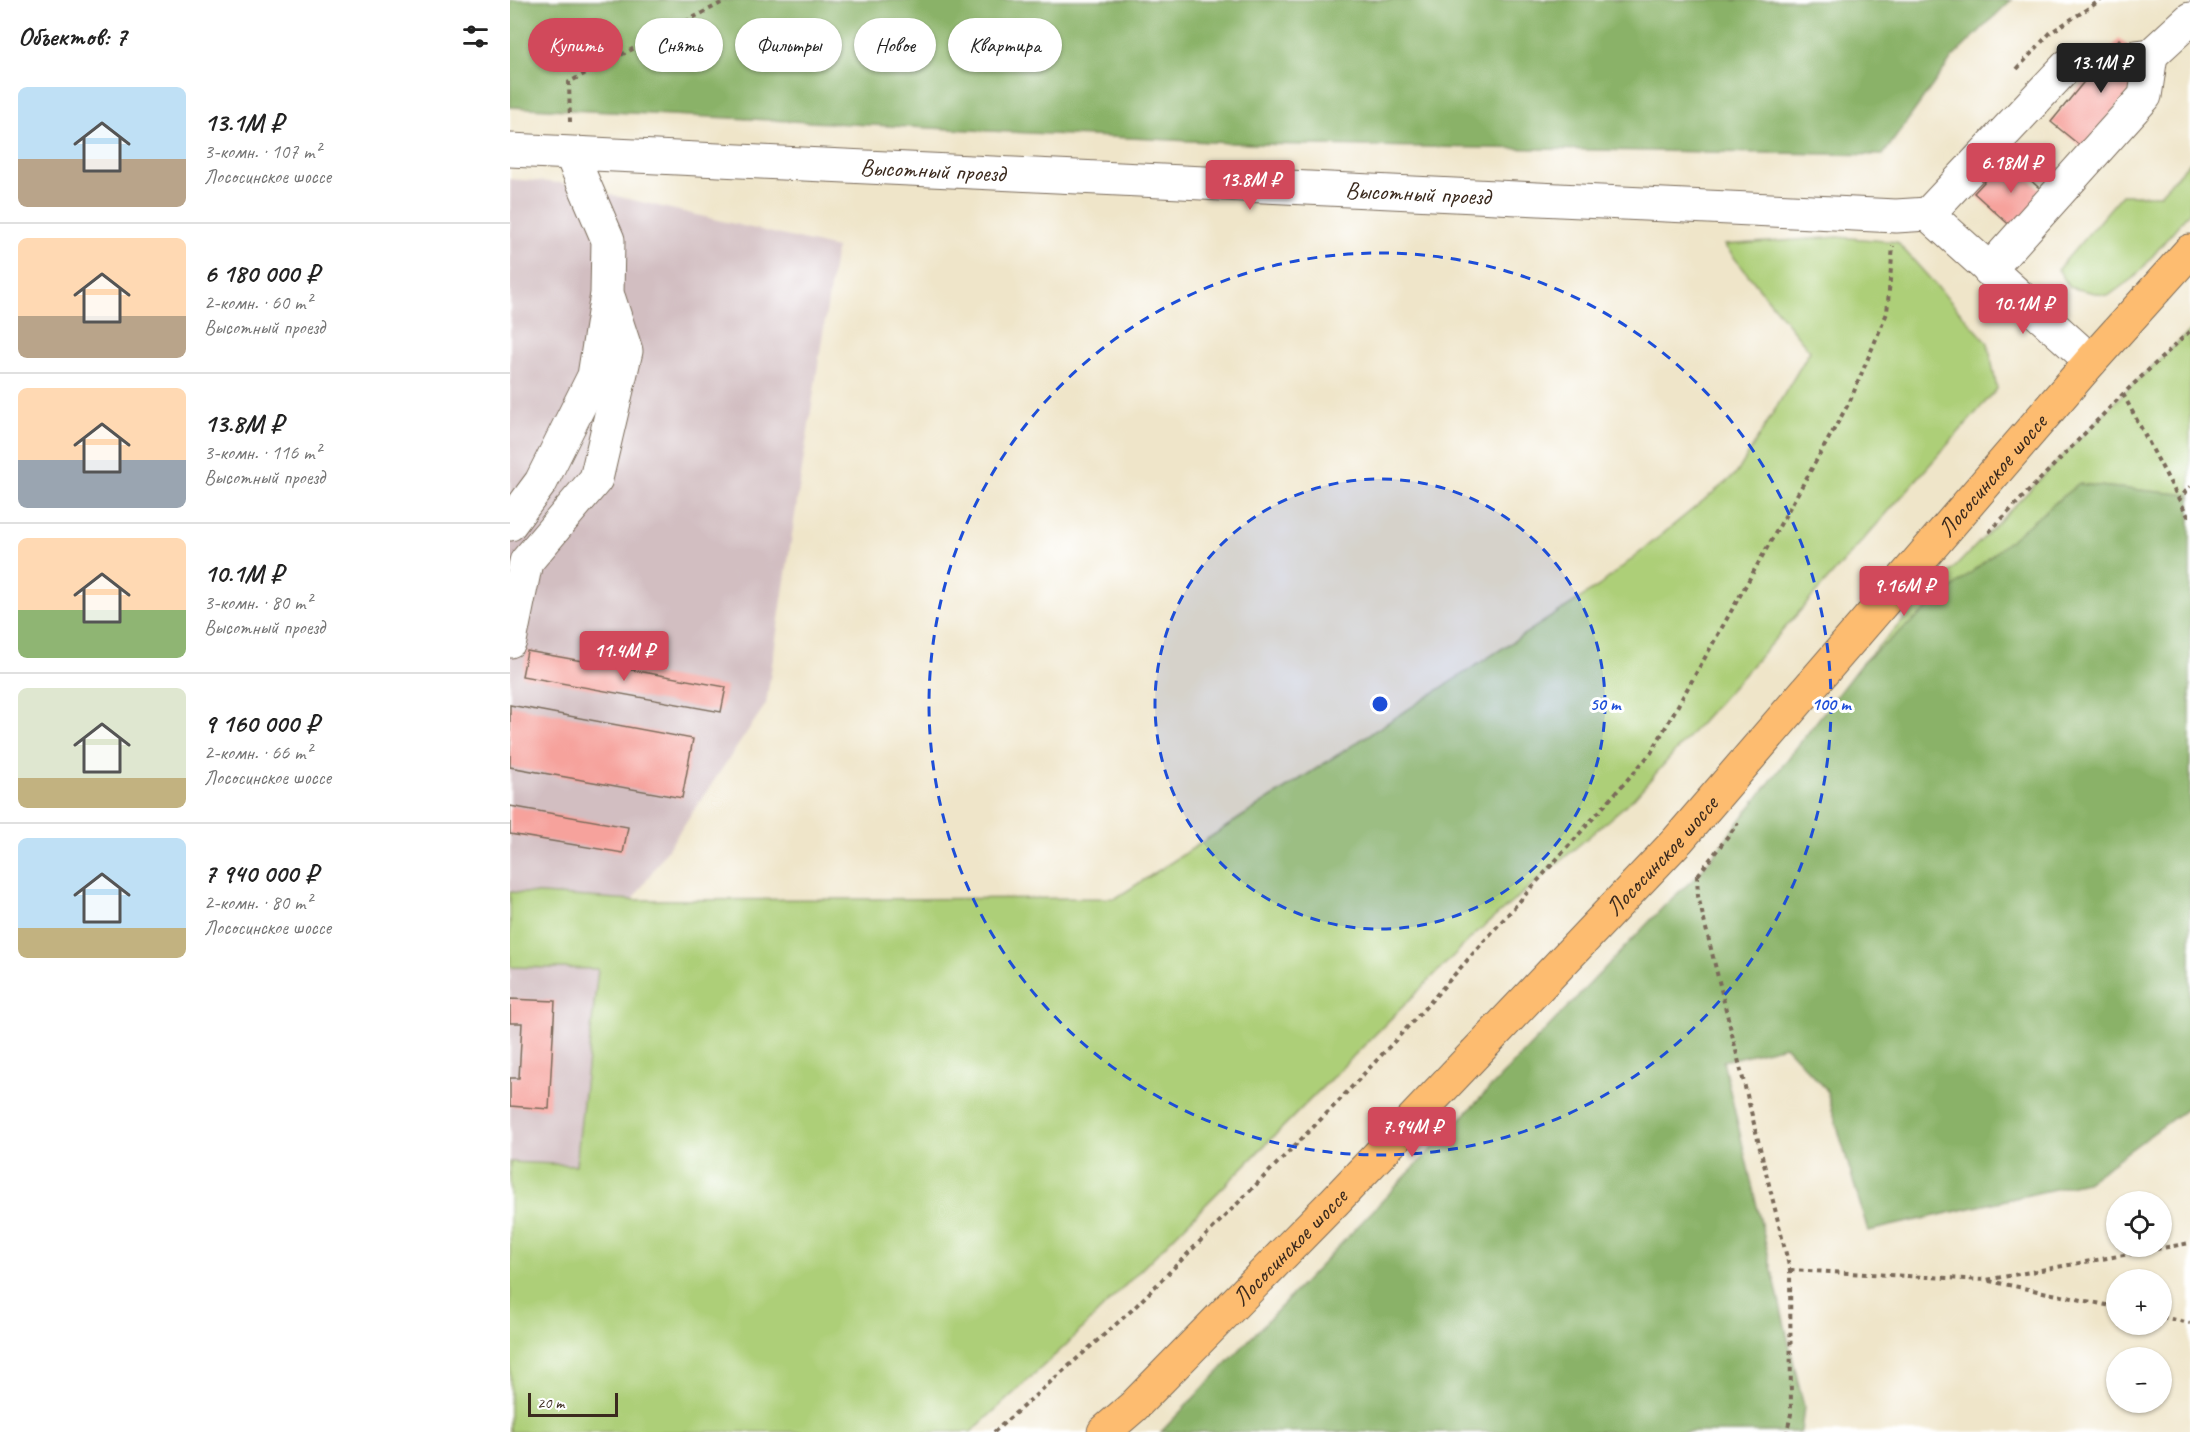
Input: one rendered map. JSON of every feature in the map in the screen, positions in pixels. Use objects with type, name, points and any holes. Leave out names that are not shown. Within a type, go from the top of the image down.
[{"type":"main road","name":"Лососинское шоссе","points":[[1104,1432],[1133,1407],[1335,1201],[1678,840],[2091,361],[2190,251]]},
{"type":"street","points":[[2091,361],[1928,214],[2067,66],[2151,55],[2190,19]]},
{"type":"street","points":[[1989,270],[2145,96],[2151,55]]},
{"type":"street","name":"Высотный проезд","points":[[510,150],[1896,216],[1928,214]]},
{"type":"street","points":[[510,525],[541,482],[594,376],[607,294],[609,240],[571,154]]},
{"type":"street","points":[[510,641],[526,562],[596,479],[626,351],[607,294]]},
{"type":"path","points":[[571,154],[569,82],[727,0]]},
{"type":"path","points":[[994,1432],[1132,1310],[1334,1106],[1416,1018],[1651,753],[1850,401],[1887,313],[1896,216]]},
{"type":"path","points":[[1984,537],[2123,394],[2190,331]]},
{"type":"path","points":[[2123,394],[2190,520]]},
{"type":"path","points":[[2178,501],[2190,486]]},
{"type":"path","points":[[1678,840],[1698,875],[1698,896],[1790,1270],[1791,1414],[1787,1432]]},
{"type":"path","points":[[1986,1280],[2190,1243]]},
{"type":"path","points":[[1790,1270],[1986,1280],[2106,1305]]},
{"type":"path","points":[[2172,1319],[2190,1323]]},
{"type":"shaded area","points":[[510,179],[561,183],[836,248],[766,704],[633,900],[510,892]]},
{"type":"shaded area","points":[[510,967],[598,968],[576,1165],[510,1162]]},
{"type":"green space","points":[[510,0],[2011,0],[1952,58],[1883,155],[1252,144],[510,107]]},
{"type":"green space","points":[[2190,162],[2190,211],[2136,276],[2108,296],[2069,287],[2058,269],[2122,195],[2159,195]]},
{"type":"green space","points":[[1838,237],[1897,242],[1988,343],[1997,389],[1634,798],[1475,934],[1065,1346],[971,1432],[510,1432],[510,1162],[576,1165],[598,969],[510,967],[510,892],[633,900],[1116,898],[1599,586],[1737,473],[1810,351],[1724,245]]},
{"type":"green space","points":[[2190,331],[2190,495],[2078,484],[1861,664],[2123,394]]},
{"type":"green space","points":[[2078,484],[2190,495],[2190,1106],[2086,1182],[1868,1231],[1826,1089],[1785,1046],[1723,1061],[1804,1407],[1801,1432],[1161,1432],[1668,902],[1698,875],[1861,664]]},
{"type":"building","points":[[2119,39],[2151,65],[2083,148],[2051,122]]},
{"type":"building","points":[[2006,158],[2047,195],[2016,231],[1974,193]]},
{"type":"building","points":[[527,651],[726,687],[721,712],[522,676]]},
{"type":"building","points":[[510,705],[693,739],[682,798],[510,767]]},
{"type":"building","points":[[510,806],[628,827],[623,853],[510,834]]},
{"type":"building","points":[[510,999],[555,1001],[549,1109],[510,1106],[510,1078],[519,1078],[522,1023],[510,1023]]}]
